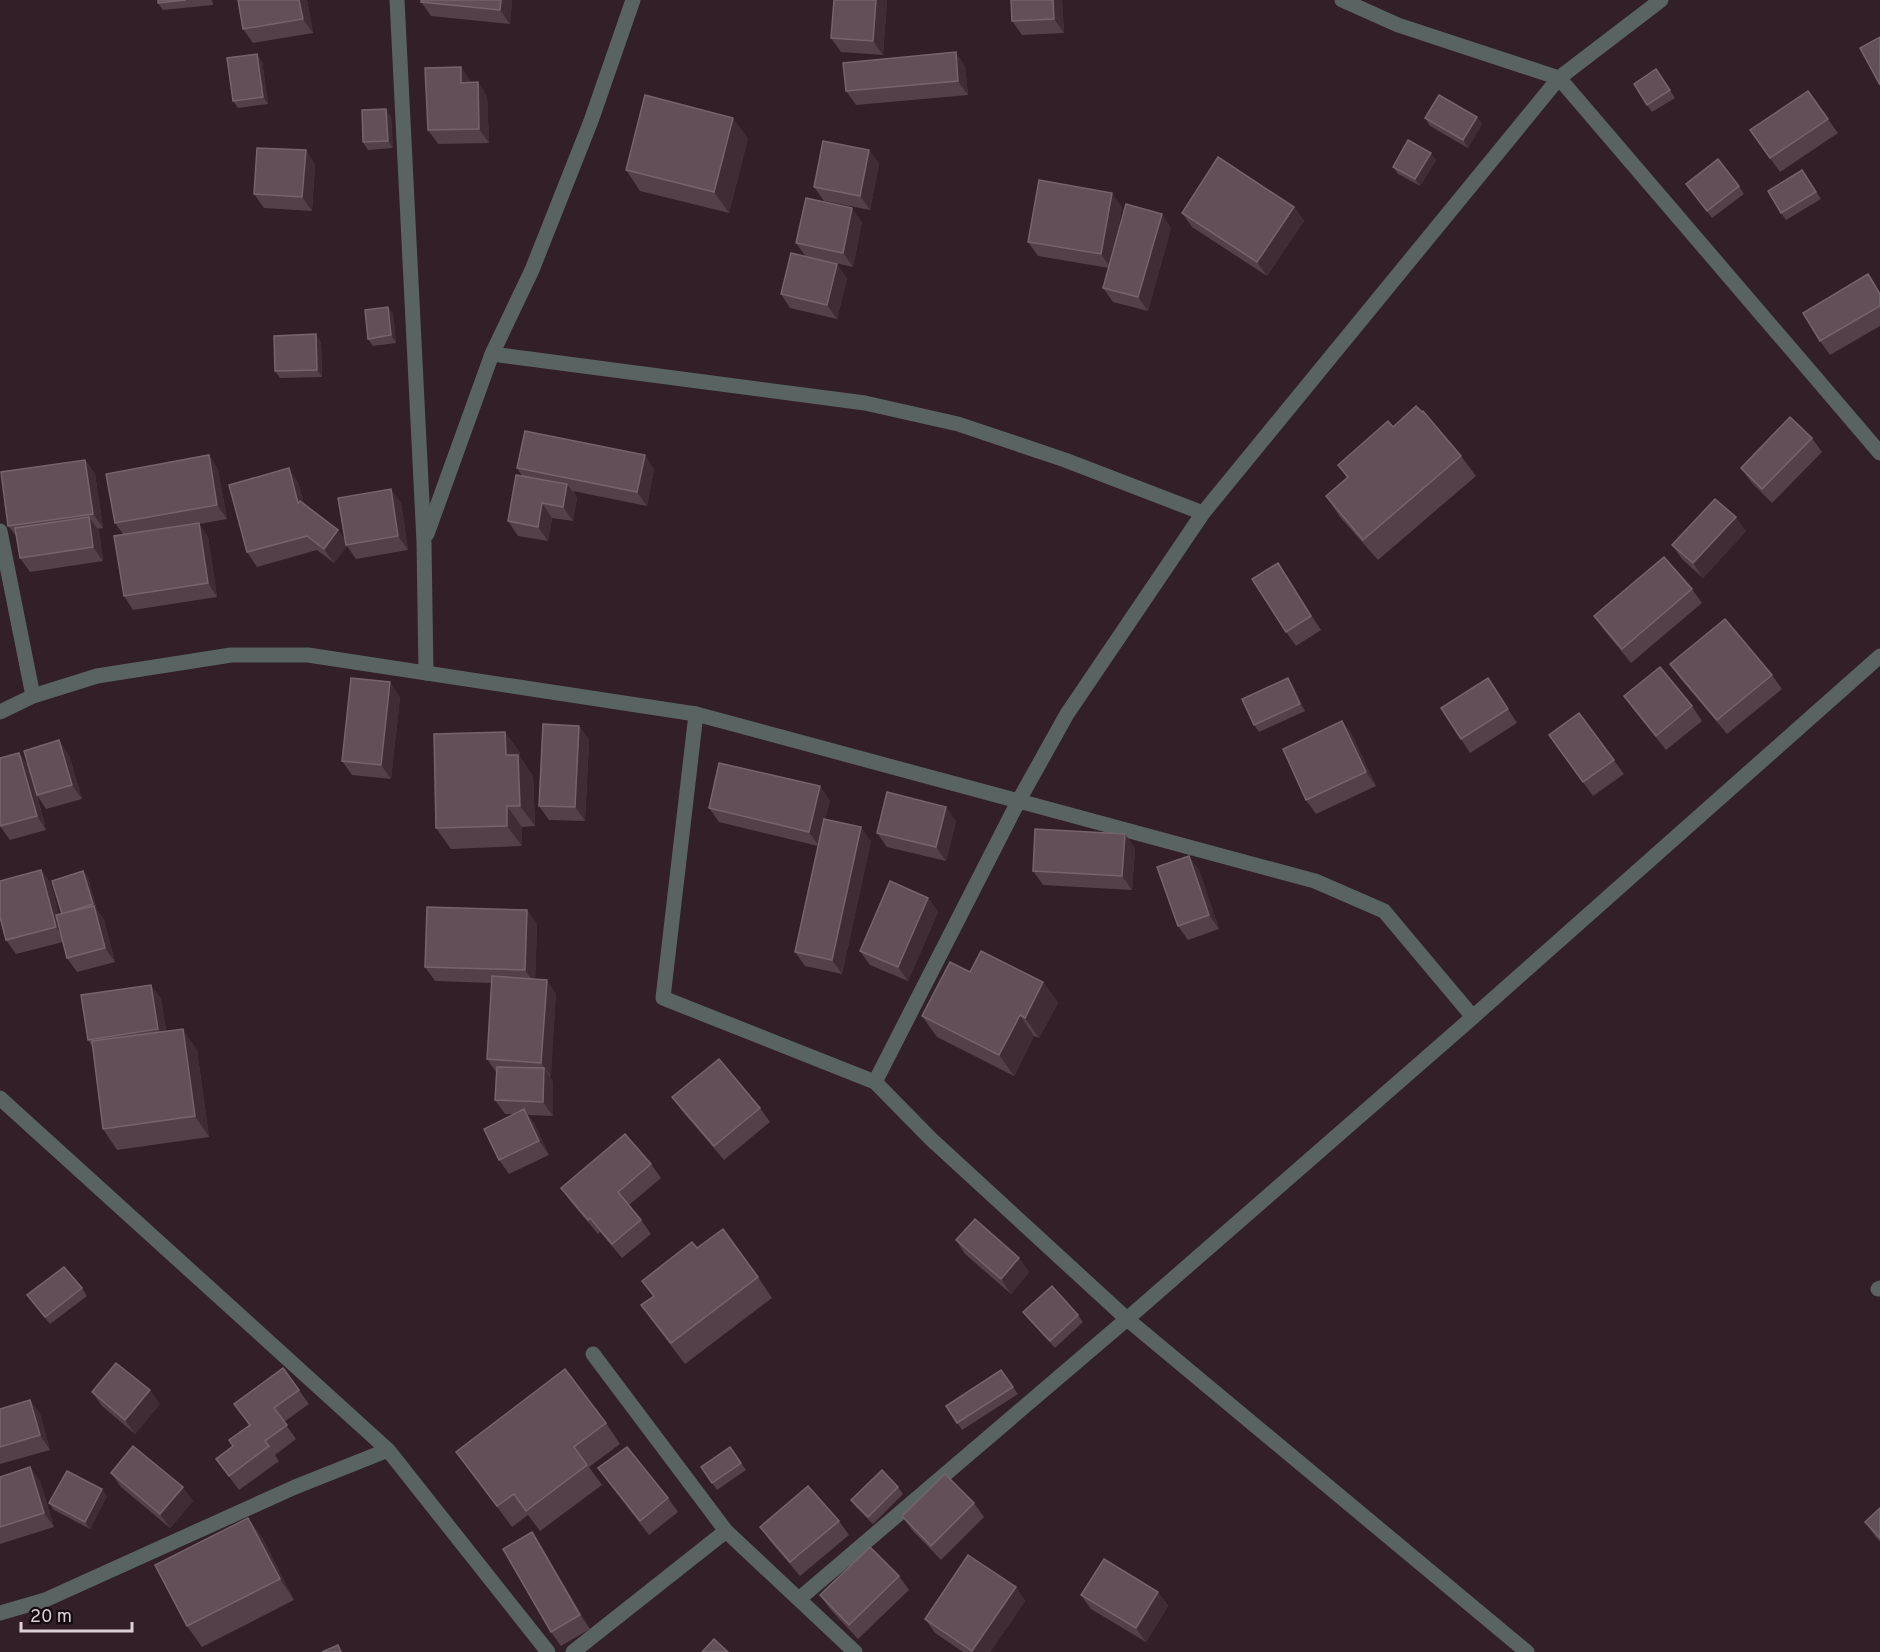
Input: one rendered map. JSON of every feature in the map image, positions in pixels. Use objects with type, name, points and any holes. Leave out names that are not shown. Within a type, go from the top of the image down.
[{"type":"street","points":[[397,0],[424,542],[426,673]]},
{"type":"street","points":[[424,542],[492,354],[532,270],[591,121],[633,0]]},
{"type":"street","points":[[1342,0],[1398,25],[1559,78],[1880,453]]},
{"type":"street","points":[[875,1082],[1019,800],[1067,714],[1203,513],[1559,78],[1661,0]]},
{"type":"street","points":[[492,354],[877,406],[958,424],[1065,460],[1203,513]]},
{"type":"street","points":[[0,531],[33,696]]},
{"type":"street","points":[[0,712],[33,696],[97,676],[231,655],[308,654],[696,714],[1316,880],[1384,911],[1473,1017]]},
{"type":"street","points":[[799,1599],[1473,1017],[1880,656]]},
{"type":"street","points":[[696,714],[663,998],[875,1082],[940,1147],[1127,1318],[1527,1652]]},
{"type":"street","points":[[0,1098],[388,1450],[548,1652]]},
{"type":"street","points":[[593,1354],[726,1531],[855,1652]]},
{"type":"street","points":[[0,1614],[45,1600],[295,1487],[388,1450]]},
{"type":"street","points":[[573,1652],[726,1531]]},
{"type":"building","points":[[158,0],[186,0],[158,3]]},
{"type":"building","points":[[238,0],[299,0],[303,19],[243,29]]},
{"type":"building","points":[[421,0],[501,0],[500,10],[421,2]]},
{"type":"building","points":[[834,0],[876,0],[873,41],[831,38]]},
{"type":"building","points":[[1011,0],[1053,0],[1054,19],[1012,21]]},
{"type":"building","points":[[1880,37],[1880,85],[1860,48]]},
{"type":"building","points":[[956,52],[958,81],[846,91],[843,63]]},
{"type":"building","points":[[257,54],[263,97],[233,101],[227,58]]},
{"type":"building","points":[[461,67],[461,83],[478,82],[479,129],[428,130],[425,68]]},
{"type":"building","points":[[1656,69],[1670,90],[1647,105],[1634,84]]},
{"type":"building","points":[[1808,91],[1828,119],[1770,158],[1750,130]]},
{"type":"building","points":[[645,95],[733,118],[714,192],[626,170]]},
{"type":"building","points":[[1439,95],[1477,117],[1463,140],[1425,118]]},
{"type":"building","points":[[386,109],[388,141],[363,142],[362,110]]},
{"type":"building","points":[[1408,140],[1431,153],[1415,179],[1393,167]]},
{"type":"building","points":[[823,141],[869,150],[860,196],[814,187]]},
{"type":"building","points":[[257,148],[306,150],[302,197],[254,194]]},
{"type":"building","points":[[1218,157],[1294,207],[1257,262],[1182,213]]},
{"type":"building","points":[[1718,159],[1739,186],[1707,211],[1686,184]]},
{"type":"building","points":[[1802,170],[1816,192],[1781,213],[1768,191]]},
{"type":"building","points":[[1039,180],[1112,193],[1101,254],[1028,242]]},
{"type":"building","points":[[806,198],[852,208],[843,253],[796,243]]},
{"type":"building","points":[[1126,204],[1162,214],[1138,297],[1103,288]]},
{"type":"building","points":[[791,253],[837,264],[827,305],[781,294]]},
{"type":"building","points":[[1868,274],[1880,294],[1880,306],[1820,341],[1803,313]]},
{"type":"building","points":[[388,307],[391,335],[368,339],[365,310]]},
{"type":"building","points":[[316,334],[317,370],[275,371],[274,336]]},
{"type":"building","points":[[1416,406],[1423,411],[1461,456],[1363,540],[1326,496],[1348,477],[1338,465],[1388,421],[1393,427]]},
{"type":"building","points":[[1790,417],[1812,438],[1762,489],[1741,468]]},
{"type":"building","points":[[525,431],[645,455],[637,492],[517,468]]},
{"type":"building","points":[[209,455],[217,505],[115,523],[106,474]]},
{"type":"building","points":[[85,460],[93,514],[8,526],[1,472]]},
{"type":"building","points":[[289,468],[298,503],[300,501],[338,530],[324,549],[307,536],[247,552],[229,485]]},
{"type":"building","points":[[516,475],[567,484],[563,507],[542,503],[538,527],[508,521]]},
{"type":"building","points":[[391,489],[398,536],[346,545],[338,498]]},
{"type":"building","points":[[1715,499],[1736,517],[1693,563],[1672,545]]},
{"type":"building","points":[[89,517],[93,547],[20,558],[15,528]]},
{"type":"building","points":[[199,523],[208,583],[124,596],[114,536]]},
{"type":"building","points":[[1664,557],[1692,589],[1622,649],[1594,616]]},
{"type":"building","points":[[1278,563],[1311,616],[1286,632],[1252,579]]},
{"type":"building","points":[[1725,619],[1772,675],[1717,720],[1670,664]]},
{"type":"building","points":[[1660,667],[1692,706],[1656,736],[1624,696]]},
{"type":"building","points":[[351,678],[390,682],[381,765],[342,761]]},
{"type":"building","points":[[1288,678],[1300,704],[1254,725],[1242,699]]},
{"type":"building","points":[[1488,678],[1508,709],[1461,739],[1441,708]]},
{"type":"building","points":[[1579,713],[1614,760],[1583,782],[1549,735]]},
{"type":"building","points":[[1342,721],[1366,772],[1306,800],[1283,749]]},
{"type":"building","points":[[543,724],[579,726],[575,807],[539,806]]},
{"type":"building","points":[[505,732],[506,755],[518,755],[520,806],[507,806],[507,826],[436,828],[434,734]]},
{"type":"building","points":[[59,740],[72,785],[37,795],[24,751]]},
{"type":"building","points":[[19,753],[37,816],[0,826],[0,758]]},
{"type":"building","points":[[719,763],[820,786],[809,832],[709,808]]},
{"type":"building","points":[[887,792],[946,807],[936,847],[877,833]]},
{"type":"building","points":[[824,819],[861,827],[832,960],[795,952]]},
{"type":"building","points":[[1035,829],[1125,834],[1122,876],[1033,871]]},
{"type":"building","points":[[1189,856],[1209,915],[1178,926],[1157,867]]},
{"type":"building","points":[[41,870],[56,927],[6,940],[0,917],[0,881]]},
{"type":"building","points":[[83,871],[93,904],[62,914],[52,881]]},
{"type":"building","points":[[890,881],[928,898],[898,967],[860,951]]},
{"type":"building","points":[[94,906],[105,948],[67,958],[56,915]]},
{"type":"building","points":[[427,907],[527,910],[525,970],[425,967]]},
{"type":"building","points":[[981,951],[1043,982],[1025,1018],[1020,1015],[999,1055],[922,1016],[950,962],[970,972]]},
{"type":"building","points":[[492,976],[547,980],[541,1063],[487,1059]]},
{"type":"building","points":[[151,985],[158,1029],[88,1040],[81,995]]},
{"type":"building","points":[[183,1029],[195,1116],[103,1129],[92,1041]]},
{"type":"building","points":[[719,1059],[760,1108],[714,1146],[672,1097]]},
{"type":"building","points":[[497,1067],[544,1068],[543,1102],[495,1100]]},
{"type":"building","points":[[524,1109],[539,1141],[499,1160],[484,1129]]},
{"type":"building","points":[[625,1134],[651,1164],[618,1192],[641,1220],[612,1244],[561,1188]]},
{"type":"building","points":[[975,1219],[1019,1258],[1001,1279],[956,1240]]},
{"type":"building","points":[[723,1229],[758,1277],[671,1343],[641,1305],[654,1296],[642,1281],[692,1242],[697,1248]]},
{"type":"building","points":[[64,1267],[82,1288],[45,1317],[27,1295]]},
{"type":"building","points":[[1052,1286],[1078,1315],[1050,1341],[1023,1312]]},
{"type":"building","points":[[116,1363],[150,1390],[125,1420],[92,1392]]},
{"type":"building","points":[[283,1368],[299,1390],[274,1408],[287,1425],[265,1441],[269,1446],[229,1476],[216,1459],[233,1446],[229,1440],[250,1425],[234,1404]]},
{"type":"building","points":[[565,1369],[606,1423],[574,1447],[587,1465],[526,1511],[514,1494],[497,1506],[456,1452]]},
{"type":"building","points":[[1001,1370],[1013,1387],[957,1423],[946,1406]]},
{"type":"building","points":[[30,1400],[40,1435],[0,1447],[0,1409]]},
{"type":"building","points":[[133,1446],[183,1487],[160,1514],[111,1473]]},
{"type":"building","points":[[627,1447],[668,1498],[640,1521],[598,1468]]},
{"type":"building","points":[[730,1447],[741,1463],[712,1483],[701,1467]]},
{"type":"building","points":[[30,1467],[44,1513],[0,1527],[0,1477]]},
{"type":"building","points":[[882,1470],[898,1487],[868,1517],[851,1500]]},
{"type":"building","points":[[67,1471],[102,1489],[85,1522],[49,1503]]},
{"type":"building","points":[[945,1474],[974,1503],[931,1546],[902,1516]]},
{"type":"building","points":[[808,1486],[839,1521],[790,1562],[760,1527]]},
{"type":"building","points":[[1880,1508],[1880,1538],[1865,1522]]},
{"type":"building","points":[[248,1518],[280,1579],[187,1626],[155,1565]]},
{"type":"building","points":[[532,1532],[580,1615],[551,1632],[503,1549]]},
{"type":"building","points":[[870,1547],[899,1576],[849,1625],[820,1595]]},
{"type":"building","points":[[968,1555],[1016,1587],[972,1651],[925,1619]]},
{"type":"building","points":[[1104,1559],[1158,1592],[1136,1628],[1081,1595]]},
{"type":"building","points":[[714,1639],[728,1652],[702,1652]]},
{"type":"building","points":[[338,1645],[341,1652],[322,1652]]}]
